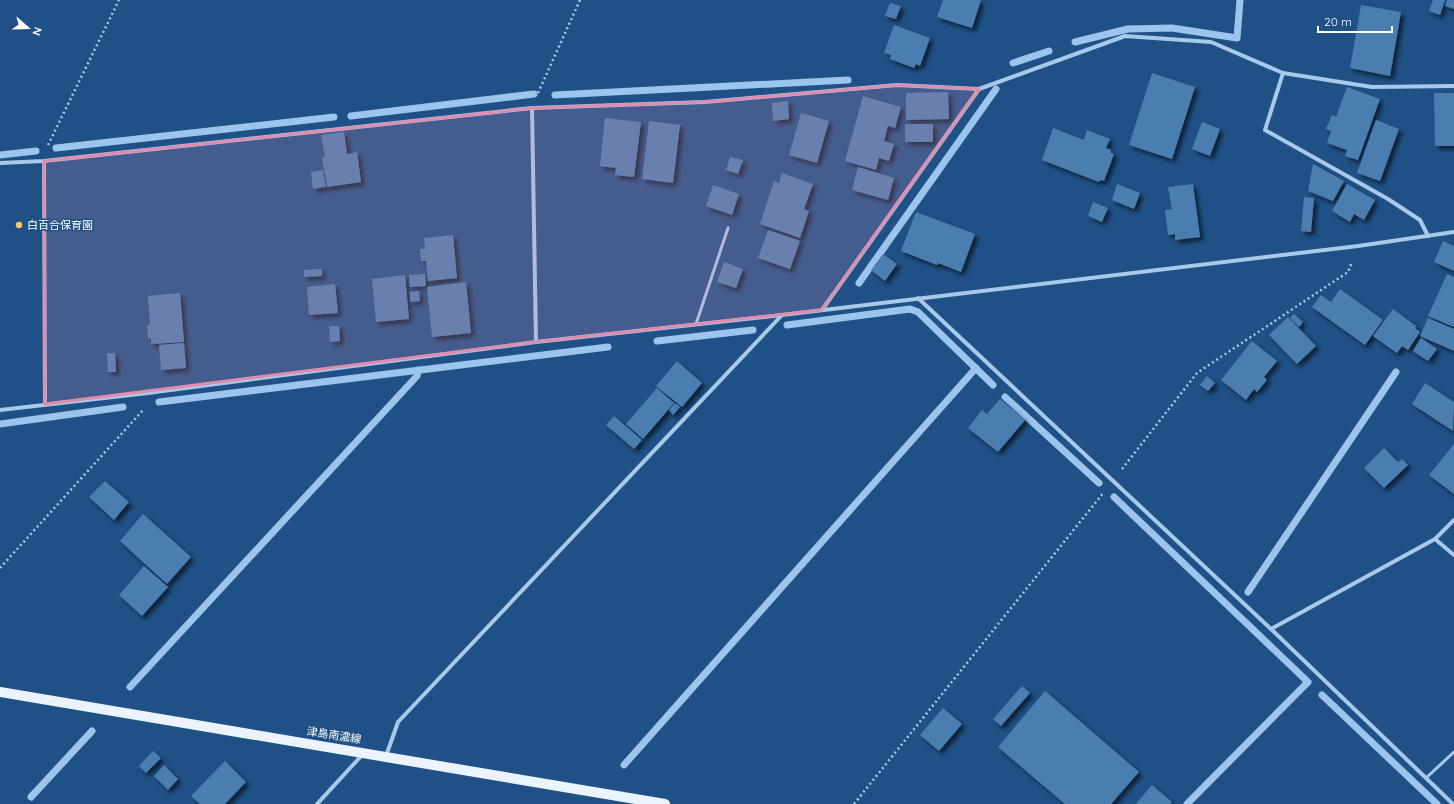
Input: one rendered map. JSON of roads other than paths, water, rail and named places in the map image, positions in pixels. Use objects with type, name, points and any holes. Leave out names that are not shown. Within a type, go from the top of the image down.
[{"type":"main road","name":"津島南濃線","points":[[0,692],[665,804]]},
{"type":"street","points":[[0,163],[44,161],[534,108],[705,102],[897,85],[979,89],[1125,36],[1211,42],[1284,73],[1372,87],[1454,86]]},
{"type":"street","points":[[1284,73],[1265,130],[1388,199],[1420,220],[1428,236]]},
{"type":"street","points":[[822,310],[979,89]]},
{"type":"street","points":[[534,108],[536,342]]},
{"type":"street","points":[[44,161],[45,404]]},
{"type":"street","points":[[0,410],[148,393],[536,342],[782,315],[1358,246],[1454,232]]},
{"type":"street","points":[[918,298],[1271,629],[1453,804]]},
{"type":"street","points":[[386,756],[398,722],[782,315]]},
{"type":"street","points":[[1271,629],[1435,539],[1454,520]]},
{"type":"street","points":[[1435,539],[1454,555]]},
{"type":"street","points":[[317,804],[365,753]]},
{"type":"lane","points":[[696,324],[728,228]]},
{"type":"lane","points":[[1426,778],[1454,752]]},
{"type":"waterway","points":[[1075,42],[1128,29],[1172,28],[1237,38],[1240,0]]},
{"type":"waterway","points":[[1013,63],[1049,51]]},
{"type":"waterway","points":[[555,95],[848,80]]},
{"type":"waterway","points":[[859,283],[996,89]]},
{"type":"waterway","points":[[351,116],[534,94]]},
{"type":"waterway","points":[[56,148],[334,117]]},
{"type":"waterway","points":[[0,155],[36,151]]},
{"type":"waterway","points":[[787,325],[910,309],[918,312],[993,385]]},
{"type":"waterway","points":[[657,341],[753,330]]},
{"type":"waterway","points":[[159,402],[608,347]]},
{"type":"waterway","points":[[624,765],[976,368]]},
{"type":"waterway","points":[[130,687],[417,376],[418,370]]},
{"type":"waterway","points":[[1248,592],[1396,372]]},
{"type":"waterway","points":[[1005,397],[1099,483]]},
{"type":"waterway","points":[[0,424],[123,407]]},
{"type":"waterway","points":[[1114,497],[1308,682],[1187,804]]},
{"type":"waterway","points":[[1322,695],[1437,804]]},
{"type":"waterway","points":[[31,797],[92,731]]},
{"type":"place","name":"白百合保育園","points":[[19,225]]}]
